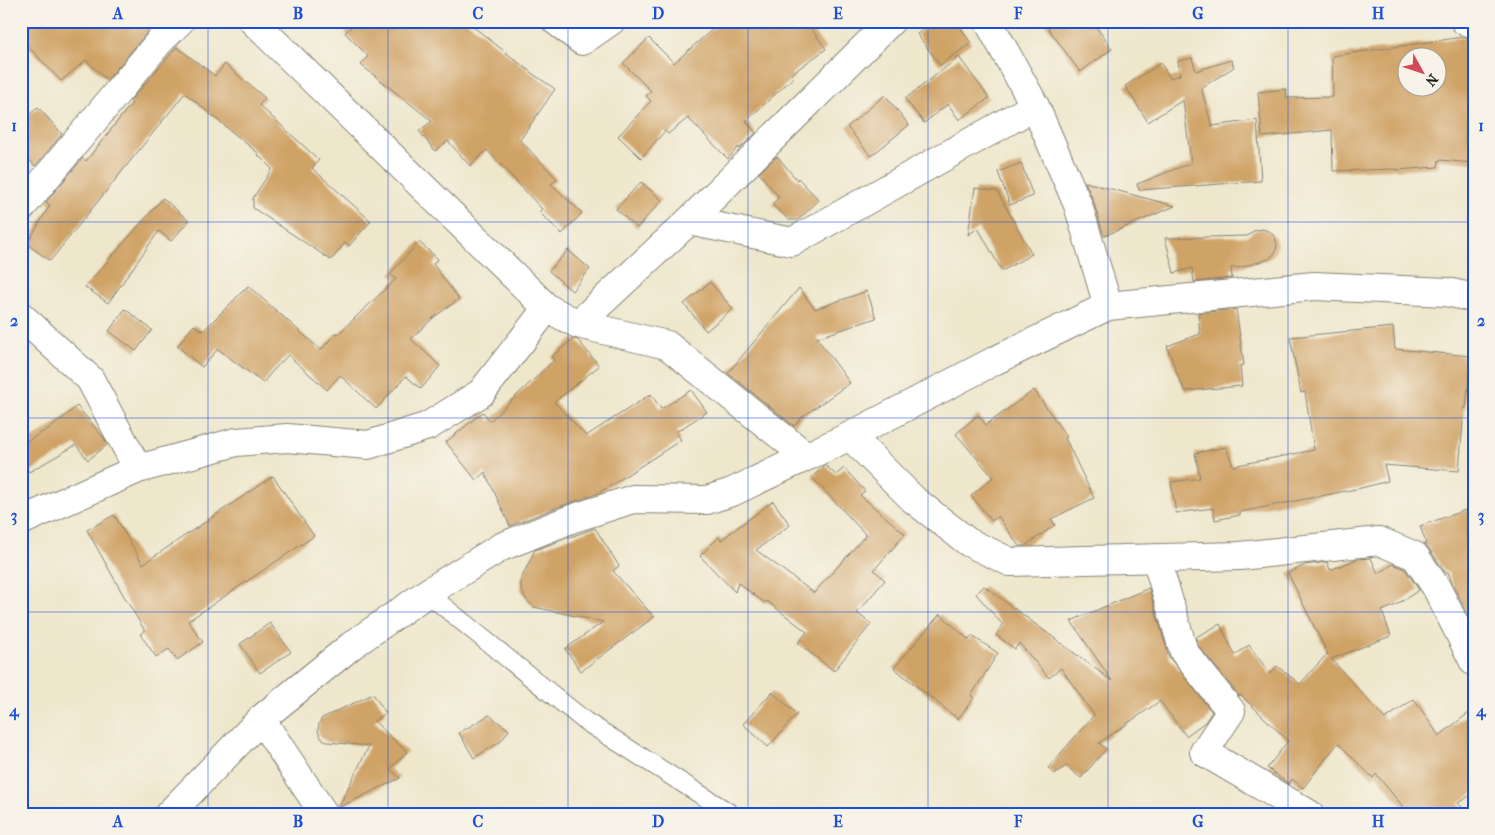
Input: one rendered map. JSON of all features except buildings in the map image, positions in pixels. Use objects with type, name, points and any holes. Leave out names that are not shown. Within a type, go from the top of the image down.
[{"type":"street","points":[[21,208],[159,42],[180,21]]},
{"type":"street","points":[[253,21],[547,308],[578,324],[667,345],[806,456]]},
{"type":"street","points":[[556,21],[582,41],[611,21]]},
{"type":"street","points":[[578,324],[689,221],[891,21]]},
{"type":"street","points":[[988,21],[1035,106],[1078,205],[1108,306]]},
{"type":"street","points":[[1465,21],[1474,23]]},
{"type":"street","points":[[689,221],[792,242],[1035,106]]},
{"type":"street","points":[[169,814],[261,718],[351,646],[427,593],[501,548],[571,520],[633,499],[707,500],[732,492],[850,436],[994,361],[1108,306],[1314,286],[1447,292],[1474,298]]},
{"type":"street","points":[[21,521],[138,469],[236,442],[287,438],[368,445],[428,426],[481,393],[547,308]]},
{"type":"street","points":[[21,316],[90,379],[138,469]]},
{"type":"street","points":[[850,436],[914,500],[968,542],[1010,562],[1240,556],[1379,541],[1415,556],[1436,587],[1474,662]]},
{"type":"street","points":[[1156,558],[1184,652],[1231,710],[1204,752],[1309,814]]},
{"type":"street","points":[[261,718],[324,814]]},
{"type":"lane","points":[[427,593],[585,720],[731,814]]}]
